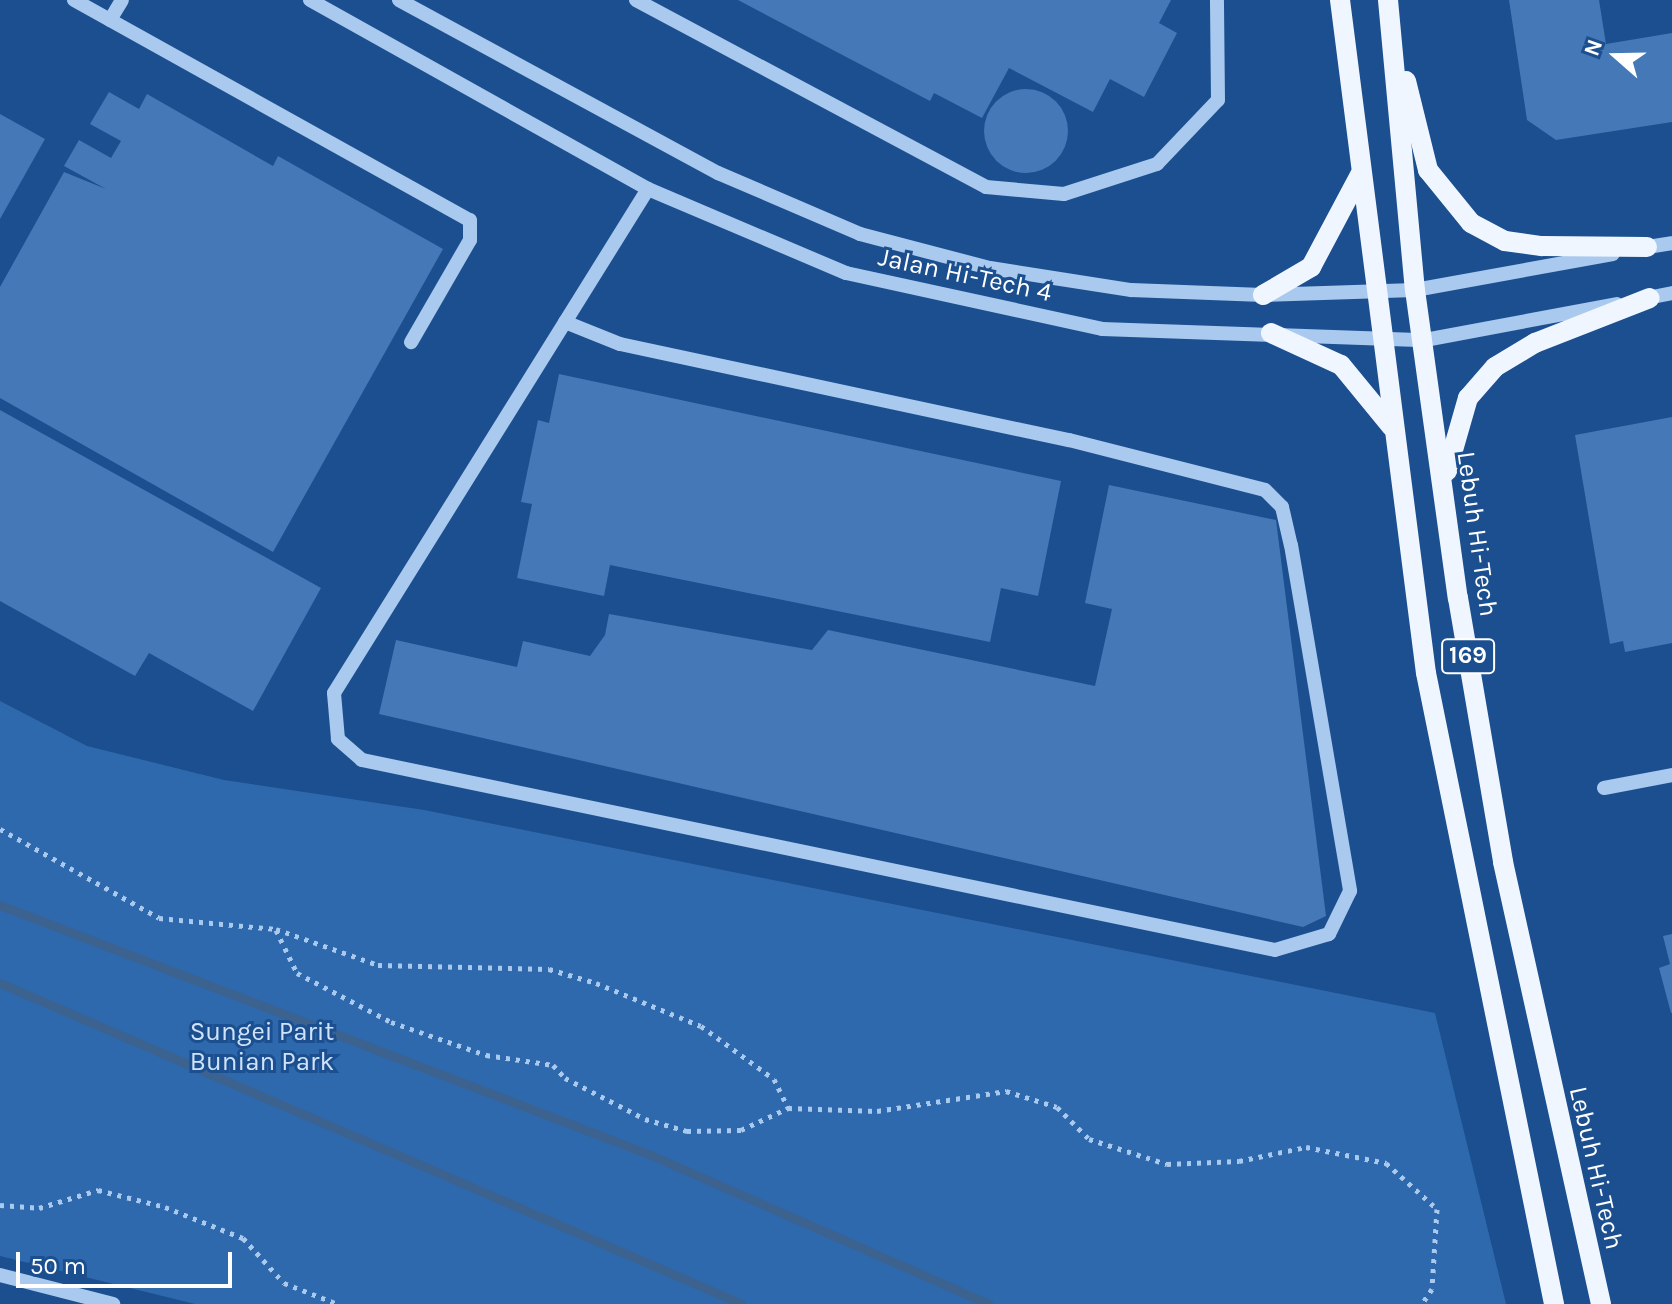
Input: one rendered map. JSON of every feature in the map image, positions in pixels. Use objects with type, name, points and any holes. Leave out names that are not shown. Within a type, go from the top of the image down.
[{"type":"main road","name":"169","points":[[1340,0],[1373,292],[1456,849],[1554,1304]]},
{"type":"main road","points":[[1389,6],[1428,170],[1471,223],[1505,241],[1542,246],[1647,247]]},
{"type":"main road","name":"Lebuh Hi-Tech","points":[[1389,6],[1415,290],[1503,862],[1601,1304]]},
{"type":"main road","points":[[1263,295],[1311,267],[1360,175]]},
{"type":"main road","points":[[1444,487],[1462,411],[1495,367],[1535,343],[1650,298]]},
{"type":"main road","points":[[1271,333],[1341,365],[1394,430]]},
{"type":"street","points":[[74,0],[470,220],[470,240],[411,342]]},
{"type":"street","points":[[110,20],[122,0]]},
{"type":"street","name":"Jalan Hi-Tech 4","points":[[310,0],[648,189],[846,273],[1102,329],[1379,335],[1425,340],[1672,293]]},
{"type":"street","name":"Jalan Hi-Tech 4","points":[[399,0],[705,167],[860,234],[990,268],[1131,290],[1263,295],[1373,292],[1415,290],[1672,243]]},
{"type":"street","points":[[636,0],[986,187],[1064,194],[1157,164],[1218,100],[1217,0]]},
{"type":"street","points":[[565,322],[620,344],[1069,440],[1265,490],[1282,507],[1291,545],[1350,891],[1329,934],[1275,950],[362,760],[338,739],[334,693],[565,322],[648,189]]},
{"type":"street","points":[[1604,788],[1672,775]]},
{"type":"street","points":[[0,1275],[113,1304]]},
{"type":"path","points":[[0,829],[159,918],[276,929],[378,965],[549,969],[596,983],[701,1026],[774,1079],[788,1108]]},
{"type":"path","points":[[276,929],[297,973],[391,1022],[486,1055],[553,1065],[565,1078],[645,1119],[687,1131],[741,1130],[788,1108],[877,1111],[1006,1091],[1057,1107],[1089,1139],[1167,1164],[1343,1149],[1386,1163],[1437,1209],[1432,1289],[1422,1304]]},
{"type":"path","points":[[0,1205],[39,1208],[98,1190],[165,1207],[243,1238],[284,1283],[338,1304]]},
{"type":"green space","name":"Sungei Parit Bunian Park","points":[[0,701],[87,746],[224,780],[424,810],[1435,1013],[1506,1304],[195,1304],[0,1256]]},
{"type":"building","points":[[738,0],[1171,0],[1159,23],[1177,33],[1144,97],[1110,79],[1093,112],[1009,68],[982,118],[934,93],[930,101]]},
{"type":"building","points":[[1509,0],[1599,0],[1606,44],[1672,33],[1672,122],[1556,140],[1527,120]]},
{"type":"building","points":[[1026,89],[1042,92],[1056,101],[1065,115],[1068,131],[1065,147],[1056,161],[1042,170],[1026,173],[1010,170],[996,161],[987,147],[984,131],[987,115],[996,101],[1010,92]]},
{"type":"building","points":[[109,92],[139,109],[147,94],[273,166],[278,156],[443,249],[273,552],[0,398],[0,287],[64,172],[106,189],[64,166],[79,140],[111,158],[121,141],[90,124]]},
{"type":"building","points":[[0,114],[45,139],[0,219]]},
{"type":"building","points":[[559,374],[1061,481],[1038,596],[1001,588],[990,642],[610,565],[604,596],[517,578],[532,504],[521,502],[538,420],[549,423]]},
{"type":"building","points":[[0,410],[321,588],[253,711],[149,653],[135,676],[0,601]]},
{"type":"building","points":[[1672,417],[1672,643],[1625,652],[1623,641],[1610,644],[1575,435]]},
{"type":"building","points":[[1109,485],[1276,520],[1326,916],[1303,927],[379,714],[396,640],[517,667],[523,641],[590,656],[605,635],[609,614],[812,650],[828,630],[1095,686],[1112,609],[1085,603]]},
{"type":"building","points":[[1672,934],[1671,1013],[1659,968],[1670,964],[1663,936]]},
{"type":"waterway","points":[[0,905],[651,1155],[989,1304]]},
{"type":"waterway","points":[[0,983],[742,1304]]}]
